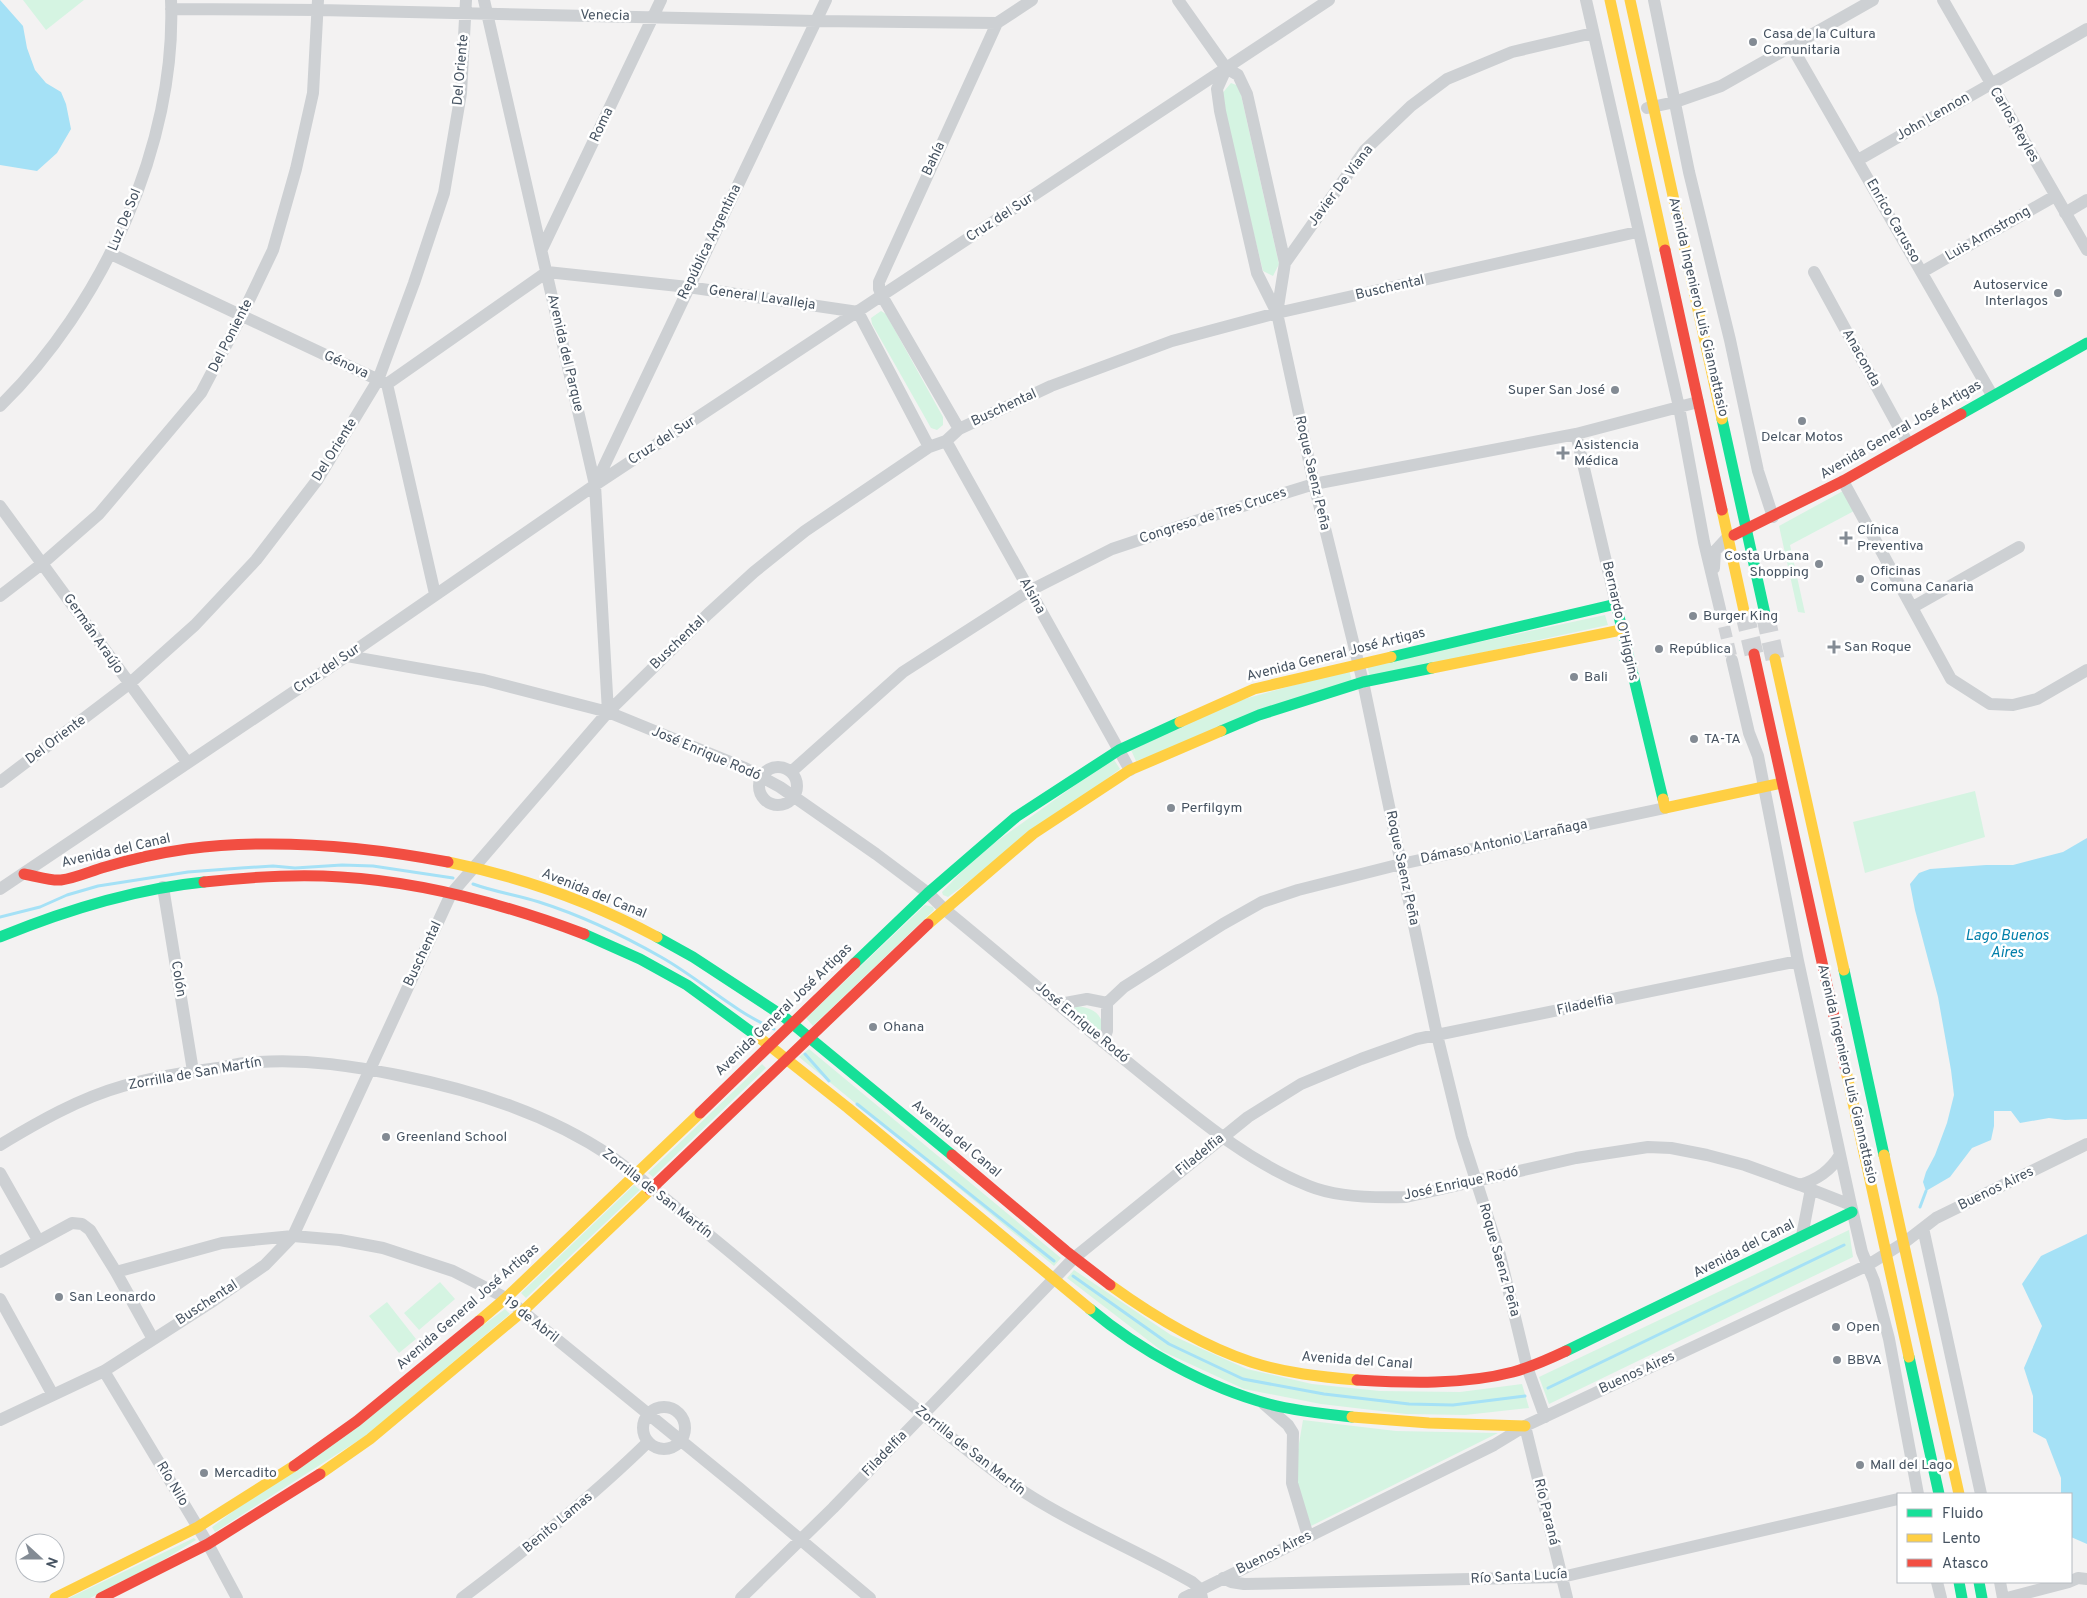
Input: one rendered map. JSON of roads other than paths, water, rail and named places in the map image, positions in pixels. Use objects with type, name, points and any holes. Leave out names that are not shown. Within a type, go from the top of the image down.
[{"type":"street","name":"Del Oriente","points":[[0,782],[129,684],[195,624],[256,560],[318,479],[382,382],[444,193],[460,93],[466,0]]},
{"type":"street","name":"Avenida del Parque","points":[[484,0],[595,485],[608,712]]},
{"type":"street","name":"Roma","points":[[542,250],[661,0]]},
{"type":"street","name":"República Argentina","points":[[595,485],[826,0]]},
{"type":"street","points":[[997,23],[1032,0]]},
{"type":"street","name":"Roque Saenz Peña","points":[[1178,0],[1226,68],[1238,75],[1247,94],[1285,263],[1278,313]]},
{"type":"street","name":"Cruz del Sur","points":[[0,889],[347,656],[595,485],[1329,0]]},
{"type":"street","points":[[1586,0],[1637,232],[1679,407],[1704,542],[1720,609]]},
{"type":"street","name":"Avenida Ingeniero Luis Giannattasio","points":[[1610,0],[1744,611]]},
{"type":"street","name":"Avenida Ingeniero Luis Giannattasio","points":[[1630,0],[1764,614]]},
{"type":"street","name":"Avenida Ingeniero Luis Giannattasio","points":[[1654,0],[1689,172],[1730,340],[1758,471],[1773,517]]},
{"type":"street","points":[[1635,111],[1675,102],[1721,86],[1873,0]]},
{"type":"street","name":"Carlos Reyles","points":[[1942,0],[2087,250]]},
{"type":"street","name":"Venecia","points":[[171,5],[318,5],[465,14],[997,23]]},
{"type":"street","name":"Luz De Sol","points":[[0,406],[35,368],[87,294],[111,254],[136,198],[156,131],[167,66],[171,5]]},
{"type":"street","name":"Del Poniente","points":[[0,596],[43,563],[98,514],[201,393],[241,317],[273,250],[296,169],[313,93],[318,5]]},
{"type":"street","name":"Bahía","points":[[882,296],[879,282],[882,271],[997,23]]},
{"type":"street","name":"John Lennon","points":[[1858,160],[2087,30]]},
{"type":"street","name":"Javier De Viana","points":[[1285,263],[1366,150],[1411,106],[1440,84],[1447,79],[1512,52],[1593,33]]},
{"type":"street","name":"Enrico Carusso","points":[[1792,47],[1992,395]]},
{"type":"street","name":"Roque Saenz Peña","points":[[1226,68],[1217,89],[1220,111],[1257,273],[1278,313],[1314,484],[1363,682],[1437,1035],[1462,1137],[1500,1255],[1528,1367],[1544,1417]]},
{"type":"street","points":[[1671,188],[1689,172]]},
{"type":"street","name":"Luis Armstrong","points":[[1922,272],[2055,196]]},
{"type":"street","points":[[2065,213],[2087,200]]},
{"type":"street","name":"Buschental","points":[[0,1420],[104,1371],[265,1265],[293,1236],[451,894],[608,712],[754,572],[805,531],[929,447],[946,440],[959,429],[1051,386],[1172,341],[1278,313],[1637,232]]},
{"type":"street","name":"Génova","points":[[111,254],[382,382]]},
{"type":"street","points":[[435,594],[382,382],[547,272]]},
{"type":"street","name":"General Lavalleja","points":[[547,272],[688,287],[858,312]]},
{"type":"street","name":"Anaconda","points":[[1814,272],[1908,444]]},
{"type":"street","points":[[882,296],[959,429]]},
{"type":"street","points":[[858,312],[929,447]]},
{"type":"street","name":"Avenida General José Artigas","points":[[1728,538],[1843,481],[1992,395],[2087,343]]},
{"type":"street","name":"Congreso de Tres Cruces","points":[[791,772],[903,672],[1029,591],[1112,550],[1217,514],[1314,484],[1576,434],[1698,402]]},
{"type":"street","name":"Bernardo O'Higgins","points":[[1576,434],[1621,630],[1665,808]]},
{"type":"street","name":"Alsina","points":[[946,440],[1130,770]]},
{"type":"street","points":[[1843,481],[1951,679],[1990,704],[2013,705],[2037,699],[2087,670]]},
{"type":"street","name":"Germán Araújo","points":[[0,506],[187,762]]},
{"type":"street","points":[[1714,587],[1713,560],[1715,551],[1728,538]]},
{"type":"street","points":[[1912,607],[2020,547]]},
{"type":"street","name":"Avenida General José Artigas","points":[[56,1598],[198,1527],[285,1472],[357,1421],[506,1298],[928,893],[1016,817],[1119,750],[1254,689],[1616,604]]},
{"type":"street","points":[[101,1598],[208,1544],[331,1467],[370,1439],[522,1311],[944,909],[1033,834],[1130,770],[1259,715],[1363,682],[1621,630]]},
{"type":"street","name":"Avenida Ingeniero Luis Giannattasio","points":[[1754,654],[1940,1493]]},
{"type":"street","name":"José Enrique Rodó","points":[[347,656],[484,680],[608,712],[745,768],[793,797],[876,854],[928,893],[944,909],[1060,1004],[1103,1042],[1221,1137],[1276,1171],[1311,1187],[1381,1198],[1406,1197],[1576,1158],[1648,1147],[1671,1148],[1745,1165],[1806,1187],[1852,1209]]},
{"type":"street","name":"Avenida Ingeniero Luis Giannattasio","points":[[1775,659],[1960,1493]]},
{"type":"street","name":"Avenida Ingeniero Luis Giannattasio","points":[[1732,660],[1749,733],[1758,756],[1798,961],[1852,1209],[1862,1252],[1868,1265],[1889,1339],[1918,1493]]},
{"type":"street","points":[[771,768],[785,768],[791,772],[797,784],[793,797],[782,804],[768,802],[760,791],[761,777],[771,768]]},
{"type":"street","name":"Dámaso Antonio Larrañaga","points":[[1107,1004],[1124,987],[1167,958],[1262,902],[1298,890],[1401,864],[1782,783]]},
{"type":"street","name":"Avenida del Canal","points":[[24,874],[61,880],[156,854],[203,848],[249,845],[379,849],[476,867],[603,910],[652,933],[703,961],[793,1022],[1074,1258],[1132,1302],[1172,1327],[1213,1347],[1254,1363],[1301,1374],[1379,1380],[1466,1379],[1528,1367],[1693,1292],[1852,1209]]},
{"type":"street","points":[[0,936],[68,910],[163,887],[246,878],[319,876],[362,879],[451,894],[540,917],[590,935],[640,958],[688,985],[770,1044],[1101,1318],[1135,1342],[1211,1383],[1263,1402],[1305,1411],[1375,1420],[1436,1424],[1525,1426]]},
{"type":"street","name":"Colón","points":[[163,887],[193,1071]]},
{"type":"street","name":"Filadelfia","points":[[741,1598],[801,1540],[1074,1258],[1221,1137],[1301,1084],[1361,1058],[1416,1039],[1798,961]]},
{"type":"street","points":[[1060,1004],[1087,999],[1107,1004],[1107,1032],[1103,1042]]},
{"type":"street","name":"Zorrilla de San Martín","points":[[0,1145],[33,1125],[74,1105],[122,1086],[193,1071],[256,1062],[328,1062],[370,1069],[452,1086],[516,1106],[562,1128],[610,1156],[636,1175],[992,1470],[1026,1494],[1083,1527],[1170,1570],[1201,1593]]},
{"type":"street","name":"Buenos Aires","points":[[1184,1598],[1201,1593],[1223,1578],[1494,1446],[1525,1426],[1868,1265],[1905,1242],[1936,1218],[2087,1144]]},
{"type":"street","points":[[1802,1236],[1806,1187],[1834,1166],[1840,1155]]},
{"type":"street","points":[[0,1172],[38,1240]]},
{"type":"street","points":[[0,1262],[72,1222],[82,1224],[90,1230],[116,1272],[152,1339]]},
{"type":"street","points":[[1923,1228],[1981,1493]]},
{"type":"street","name":"19 de Abril","points":[[116,1272],[222,1243],[293,1236],[340,1240],[383,1248],[453,1271],[506,1298],[870,1598]]},
{"type":"street","points":[[0,1299],[53,1395]]},
{"type":"street","points":[[1889,1339],[1908,1350]]},
{"type":"street","name":"Río Nilo","points":[[104,1371],[208,1544],[237,1598]]},
{"type":"street","points":[[1263,1402],[1269,1410],[1288,1425],[1293,1433],[1292,1483],[1308,1536]]},
{"type":"street","points":[[665,1406],[678,1411],[685,1422],[684,1435],[681,1441],[671,1448],[664,1449],[648,1442],[643,1428],[647,1414],[658,1407],[665,1406]]},
{"type":"street","name":"Río Paraná","points":[[1525,1426],[1567,1598]]},
{"type":"street","name":"Benito Lamas","points":[[462,1598],[532,1545],[612,1477],[648,1442]]},
{"type":"street","name":"Río Santa Lucía","points":[[1223,1578],[1231,1582],[1253,1584],[1562,1577],[1897,1499]]},
{"type":"street","points":[[2072,1581],[2087,1579]]},
{"type":"street","points":[[1937,1583],[1941,1598]]},
{"type":"street","points":[[1958,1583],[1962,1598]]},
{"type":"street","points":[[1979,1583],[1982,1598]]},
{"type":"street","points":[[2000,1583],[2005,1598],[2062,1583]]},
{"type":"water","points":[[0,0],[23,26],[27,48],[35,70],[46,83],[61,92],[66,104],[71,129],[57,153],[37,171],[0,165]]},
{"type":"water","name":"Lago Buenos Aires","points":[[2087,838],[2087,1119],[2065,1120],[2049,1118],[2020,1123],[2011,1111],[1994,1111],[1994,1126],[1991,1140],[1972,1148],[1950,1177],[1926,1191],[1923,1182],[1947,1123],[1954,1095],[1938,997],[1910,884],[1919,873],[1930,869],[2013,865],[2063,852]]},
{"type":"water","points":[[2087,1234],[2087,1544],[2072,1537],[2072,1493],[2061,1493],[2061,1478],[2046,1439],[2033,1432],[2033,1396],[2024,1368],[2042,1326],[2022,1284],[2041,1256]]},
{"type":"waterway","points":[[0,917],[40,907],[67,895],[98,886],[188,872],[273,866],[295,868],[342,865],[373,866],[453,878]]},
{"type":"waterway","points":[[473,884],[554,907],[617,934],[647,949],[759,1022],[774,1029]]},
{"type":"waterway","points":[[805,1054],[829,1081]]},
{"type":"waterway","points":[[857,1104],[1054,1261]]},
{"type":"waterway","points":[[1920,1207],[1926,1191]]},
{"type":"waterway","points":[[1548,1388],[1844,1245]]},
{"type":"waterway","points":[[1073,1276],[1169,1344],[1243,1379],[1324,1394],[1409,1404],[1453,1405],[1525,1396]]},
{"type":"tunnel","points":[[1720,609],[1732,660]]},
{"type":"tunnel","points":[[1744,611],[1754,654]]},
{"type":"tunnel","points":[[1765,614],[1775,659]]},
{"type":"place","name":"Casa de la Cultura Comunitaria","points":[[1753,42]]},
{"type":"place","name":"Autoservice Interlagos","points":[[2058,293]]},
{"type":"place","name":"Super San José","points":[[1615,390]]},
{"type":"place","name":"Delcar Motos","points":[[1802,421]]},
{"type":"place","name":"Asistencia Médica","points":[[1563,453]]},
{"type":"place","name":"Clínica Preventiva","points":[[1846,538]]},
{"type":"place","name":"Costa Urbana Shopping","points":[[1819,564]]},
{"type":"place","name":"Oficinas Comuna Canaria","points":[[1860,579]]},
{"type":"place","name":"Burger King","points":[[1693,616]]},
{"type":"place","name":"San Roque","points":[[1834,647]]},
{"type":"place","name":"República","points":[[1659,649]]},
{"type":"place","name":"Bali","points":[[1574,677]]},
{"type":"place","name":"TA-TA","points":[[1694,739]]},
{"type":"place","name":"Perfilgym","points":[[1171,808]]},
{"type":"place","name":"Ohana","points":[[873,1027]]},
{"type":"place","name":"Greenland School","points":[[386,1137]]},
{"type":"place","name":"San Leonardo","points":[[59,1297]]},
{"type":"place","name":"Open","points":[[1836,1327]]},
{"type":"place","name":"BBVA","points":[[1837,1360]]},
{"type":"place","name":"Mall del Lago","points":[[1860,1465]]},
{"type":"place","name":"Mercadito","points":[[204,1473]]}]
